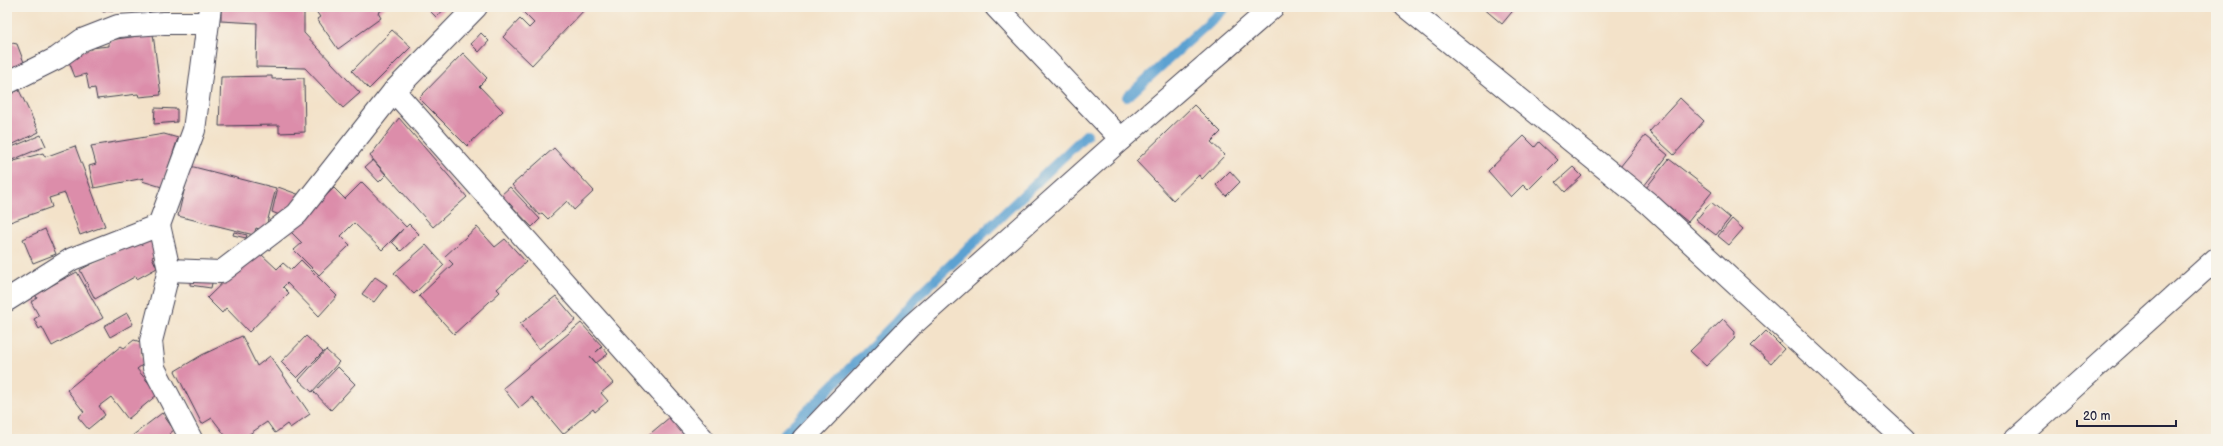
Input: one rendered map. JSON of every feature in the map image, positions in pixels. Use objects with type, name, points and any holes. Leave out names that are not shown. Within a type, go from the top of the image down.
[{"type":"street","points":[[169,270],[221,272],[297,214],[394,91],[476,7]]},
{"type":"street","points":[[996,7],[1121,139]]},
{"type":"street","points":[[803,439],[911,326],[1121,139],[1273,7]]},
{"type":"street","points":[[1406,7],[1648,203],[1904,439]]},
{"type":"street","points":[[7,83],[57,58],[82,40],[118,26],[164,23],[209,15],[194,130],[159,225],[169,270],[151,341],[154,368],[191,439]]},
{"type":"street","points":[[394,91],[703,439]]},
{"type":"street","points":[[7,300],[72,259],[159,225]]},
{"type":"street","points":[[2016,439],[2216,259]]},
{"type":"building","points":[[101,7],[129,7],[129,8],[103,12]]},
{"type":"building","points":[[221,7],[304,7],[304,33],[360,93],[343,108],[305,68],[256,67],[257,23],[221,21]]},
{"type":"building","points":[[313,7],[386,7],[378,13],[381,18],[338,49],[317,19],[320,17]]},
{"type":"building","points":[[426,7],[447,7],[436,17]]},
{"type":"building","points":[[587,7],[532,65],[503,37],[520,19],[529,28],[534,23],[519,8]]},
{"type":"building","points":[[1482,7],[1516,7],[1502,24]]},
{"type":"building","points":[[392,30],[411,47],[369,89],[352,71]]},
{"type":"building","points":[[481,33],[489,41],[479,52],[471,44]]},
{"type":"building","points":[[153,34],[161,95],[139,97],[138,94],[97,99],[95,88],[89,89],[86,74],[75,77],[66,54],[90,48],[109,46],[109,40]]},
{"type":"building","points":[[7,42],[17,44],[25,65],[7,69]]},
{"type":"building","points":[[463,53],[487,78],[479,86],[503,111],[467,146],[419,98]]},
{"type":"building","points":[[272,76],[272,79],[304,78],[305,132],[279,133],[279,125],[219,126],[221,77]]},
{"type":"building","points":[[19,90],[39,132],[7,147],[7,95]]},
{"type":"building","points":[[1680,98],[1704,121],[1674,155],[1649,132]]},
{"type":"building","points":[[1194,105],[1221,132],[1211,142],[1225,155],[1202,179],[1199,175],[1173,200],[1136,161]]},
{"type":"building","points":[[155,108],[177,109],[177,122],[154,124]]},
{"type":"building","points":[[399,118],[467,197],[433,227],[370,156]]},
{"type":"building","points":[[164,134],[178,138],[162,187],[142,181],[144,178],[94,188],[89,166],[96,164],[91,146]]},
{"type":"building","points":[[41,135],[46,146],[7,162],[7,149]]},
{"type":"building","points":[[1524,136],[1535,147],[1539,142],[1558,160],[1528,190],[1523,185],[1511,197],[1488,171]]},
{"type":"building","points":[[1645,136],[1668,155],[1644,186],[1620,167]]},
{"type":"building","points":[[75,146],[105,226],[80,235],[65,193],[49,198],[52,207],[10,222],[7,215],[7,163],[43,153],[45,157]]},
{"type":"building","points":[[554,148],[594,191],[574,210],[567,201],[548,219],[542,213],[539,215],[512,185]]},
{"type":"building","points":[[1669,159],[1712,192],[1688,222],[1646,188]]},
{"type":"building","points":[[373,160],[386,175],[379,182],[365,167]]},
{"type":"building","points":[[190,166],[276,188],[265,231],[256,228],[254,235],[178,216]]},
{"type":"building","points":[[1573,167],[1582,176],[1565,192],[1556,182]]},
{"type":"building","points":[[1230,171],[1240,182],[1226,196],[1216,185]]},
{"type":"building","points":[[362,182],[406,227],[409,224],[419,234],[401,251],[392,242],[403,229],[382,250],[354,223],[341,236],[350,245],[319,275],[294,250],[302,243],[289,230],[334,188],[345,199]]},
{"type":"building","points":[[278,187],[300,195],[282,216],[272,212]]},
{"type":"building","points":[[510,187],[540,219],[532,227],[501,195]]},
{"type":"building","points":[[1711,202],[1730,218],[1716,235],[1696,220]]},
{"type":"building","points":[[1732,219],[1743,229],[1729,245],[1718,236]]},
{"type":"building","points":[[477,227],[495,247],[505,239],[526,262],[497,289],[500,292],[454,334],[419,296],[453,264],[445,256]]},
{"type":"building","points":[[45,229],[56,254],[33,263],[23,239]]},
{"type":"building","points":[[234,232],[247,235],[246,238],[233,235]]},
{"type":"building","points":[[152,235],[156,255],[152,257],[157,268],[137,279],[136,276],[95,299],[80,270],[142,237]]},
{"type":"building","points":[[426,245],[444,265],[414,294],[394,273]]},
{"type":"building","points":[[261,254],[277,269],[283,263],[291,270],[301,260],[337,296],[319,316],[287,283],[283,287],[289,293],[249,332],[226,308],[222,313],[207,298],[247,259]]},
{"type":"building","points":[[77,272],[103,318],[52,346],[42,327],[39,329],[34,319],[39,316],[31,302],[37,298],[35,294]]},
{"type":"building","points":[[191,274],[213,278],[211,288],[190,285]]},
{"type":"building","points":[[375,277],[387,285],[374,302],[362,294]]},
{"type":"building","points":[[556,296],[576,320],[539,349],[520,324]]},
{"type":"building","points":[[127,313],[133,324],[110,337],[104,326]]},
{"type":"building","points":[[1723,319],[1735,332],[1734,339],[1706,366],[1690,351]]},
{"type":"building","points":[[581,323],[602,346],[596,352],[602,347],[608,354],[596,363],[590,356],[613,383],[601,393],[608,401],[595,412],[593,409],[563,434],[532,397],[519,408],[503,388]]},
{"type":"building","points":[[1766,331],[1784,349],[1771,363],[1751,346]]},
{"type":"building","points":[[242,336],[257,366],[270,356],[310,414],[290,428],[287,424],[275,433],[267,422],[242,439],[228,439],[212,418],[202,424],[175,371],[202,355]]},
{"type":"building","points":[[306,336],[323,352],[297,378],[281,362]]},
{"type":"building","points":[[134,340],[141,342],[141,357],[146,362],[137,369],[158,394],[128,419],[111,397],[99,406],[105,415],[88,429],[78,417],[84,412],[67,390],[121,346],[124,348]]},
{"type":"building","points":[[326,350],[339,362],[312,392],[299,380]]},
{"type":"building","points":[[338,367],[355,384],[331,410],[314,392]]},
{"type":"building","points":[[162,413],[174,430],[169,434],[173,439],[128,439]]},
{"type":"building","points":[[670,417],[688,439],[645,438]]},
{"type":"waterway","points":[[1127,97],[1226,7]]},
{"type":"waterway","points":[[779,439],[896,322],[919,295],[1087,134]]}]
